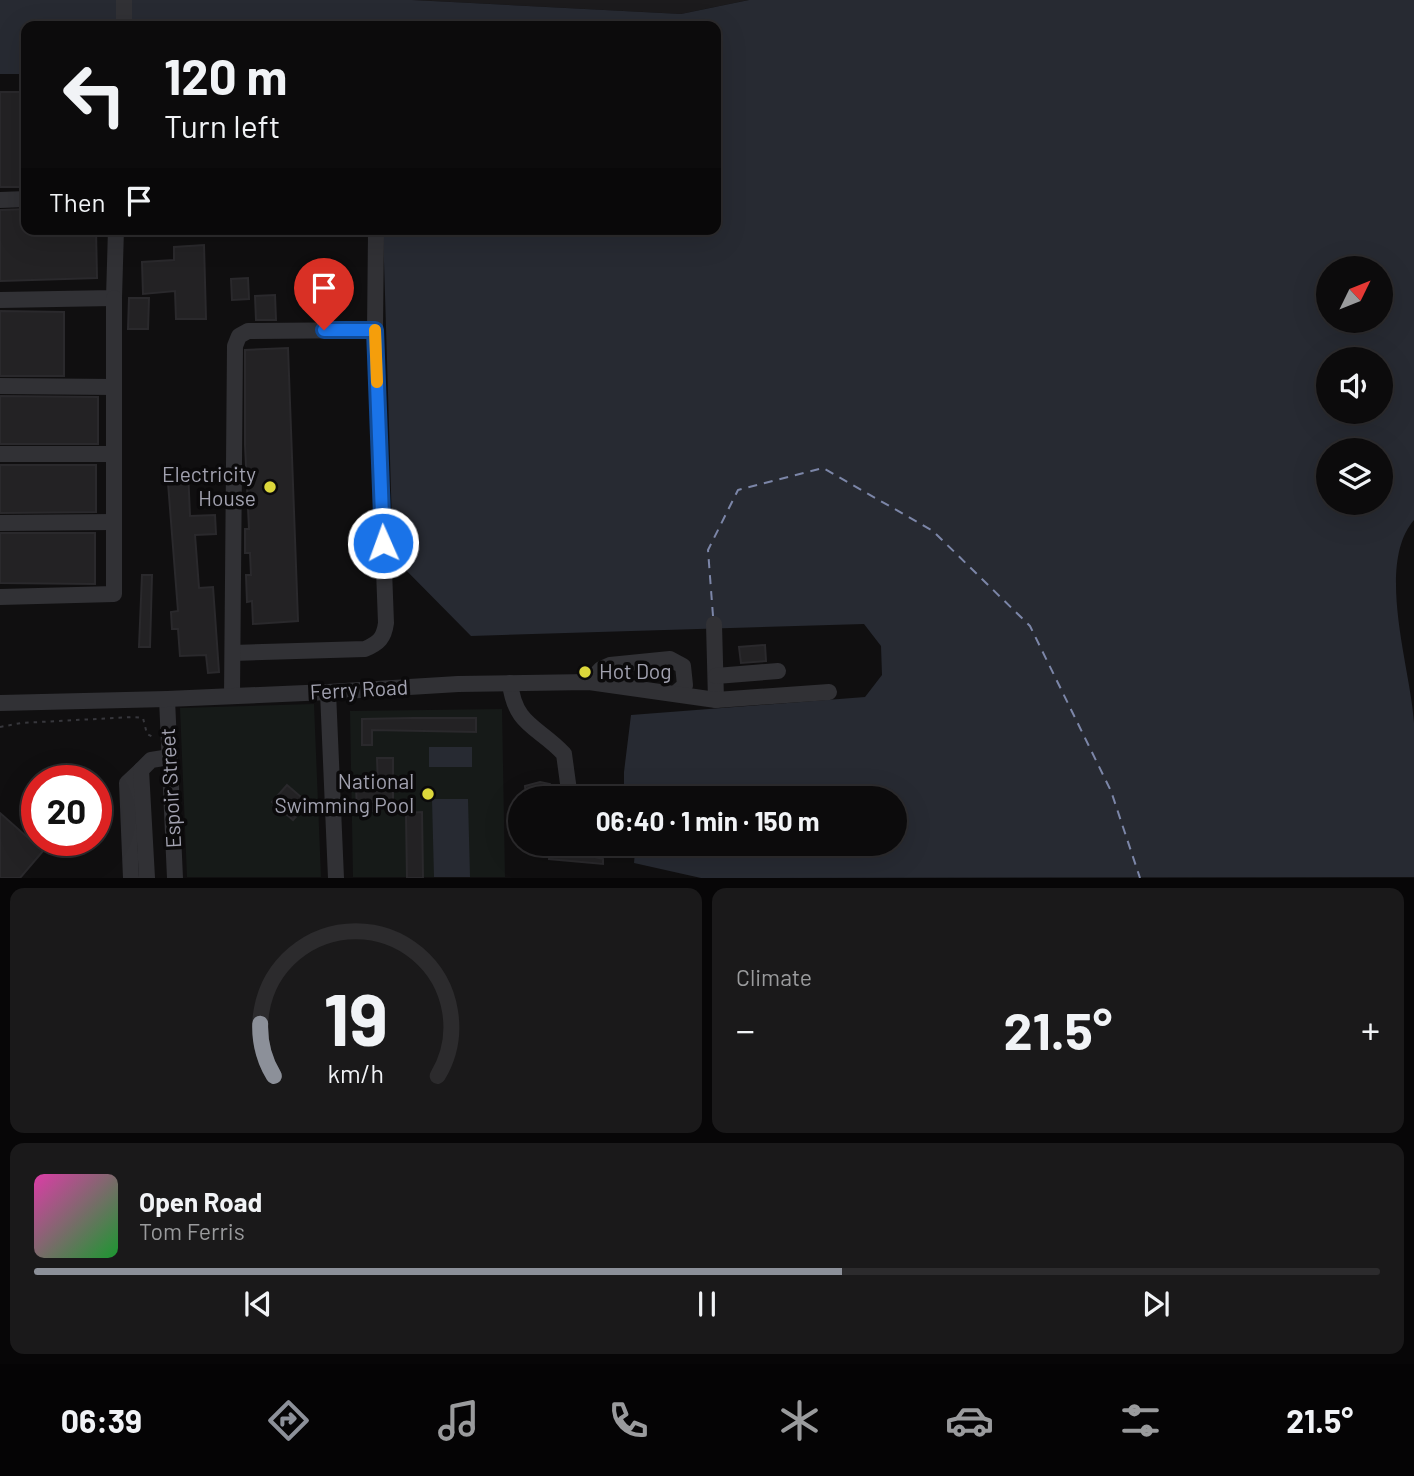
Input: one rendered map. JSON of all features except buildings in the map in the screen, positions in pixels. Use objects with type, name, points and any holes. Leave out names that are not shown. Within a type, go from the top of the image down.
[{"type":"street","points":[[124,0],[124,21]]},
{"type":"street","points":[[0,200],[21,199]]},
{"type":"street","points":[[0,597],[114,594],[116,235]]},
{"type":"street","points":[[233,653],[365,649],[376,644],[384,635],[386,623],[375,330],[376,235]]},
{"type":"street","points":[[0,300],[114,298]]},
{"type":"street","points":[[232,696],[235,346],[239,336],[248,331],[375,330]]},
{"type":"street","points":[[0,386],[114,387]]},
{"type":"street","points":[[0,454],[114,454]]},
{"type":"street","points":[[0,523],[114,522]]},
{"type":"street","points":[[714,624],[716,700]]},
{"type":"street","points":[[589,682],[601,668],[610,665],[670,659],[683,666],[685,671],[685,685],[676,694]]},
{"type":"street","points":[[716,676],[778,671]]},
{"type":"street","name":"Ferry Road","points":[[0,703],[167,699],[510,683],[589,682],[716,700],[829,692]]},
{"type":"street","points":[[510,683],[512,702],[521,718],[564,754],[568,786]]},
{"type":"street","points":[[328,692],[336,877]]},
{"type":"street","name":"Espoir Street","points":[[167,699],[175,877]]},
{"type":"street","points":[[131,877],[127,783],[151,760],[170,757]]},
{"type":"street","points":[[141,770],[147,877]]},
{"type":"path","points":[[0,727],[133,717],[143,718],[147,734],[155,738],[169,737]]},
{"type":"shaded area","points":[[0,0],[412,0],[681,14],[749,0],[1414,0],[1414,520],[1403,539],[1397,563],[1396,590],[1414,723],[1414,877],[701,878],[634,863],[635,856],[907,856],[907,786],[624,786],[631,715],[865,697],[882,675],[881,646],[864,624],[471,636],[393,557],[383,235],[721,235],[721,21],[21,21],[21,74],[0,74]]},
{"type":"shaded area","points":[[412,0],[749,0],[681,14]]},
{"type":"shaded area","points":[[314,704],[321,877],[187,877],[180,708]]},
{"type":"shaded area","name":"National Swimming Pool","points":[[502,709],[505,877],[353,877],[350,711]]},
{"type":"shaded area","points":[[429,747],[472,747],[472,767],[429,767]]},
{"type":"shaded area","points":[[432,799],[468,799],[470,877],[434,877]]},
{"type":"ferry route","points":[[713,616],[708,550],[738,490],[823,468],[933,531],[1030,626],[1111,791],[1140,878]]},
{"type":"slow traffic","points":[[375,330],[377,382]]},
{"type":"place","name":"Electricity House","points":[[270,487]]},
{"type":"place","name":"Hot Dog","points":[[585,672]]},
{"type":"place","name":"National Swimming Pool","points":[[428,794]]},
{"type":"route","points":[[324,330],[375,330],[383,543]]}]
